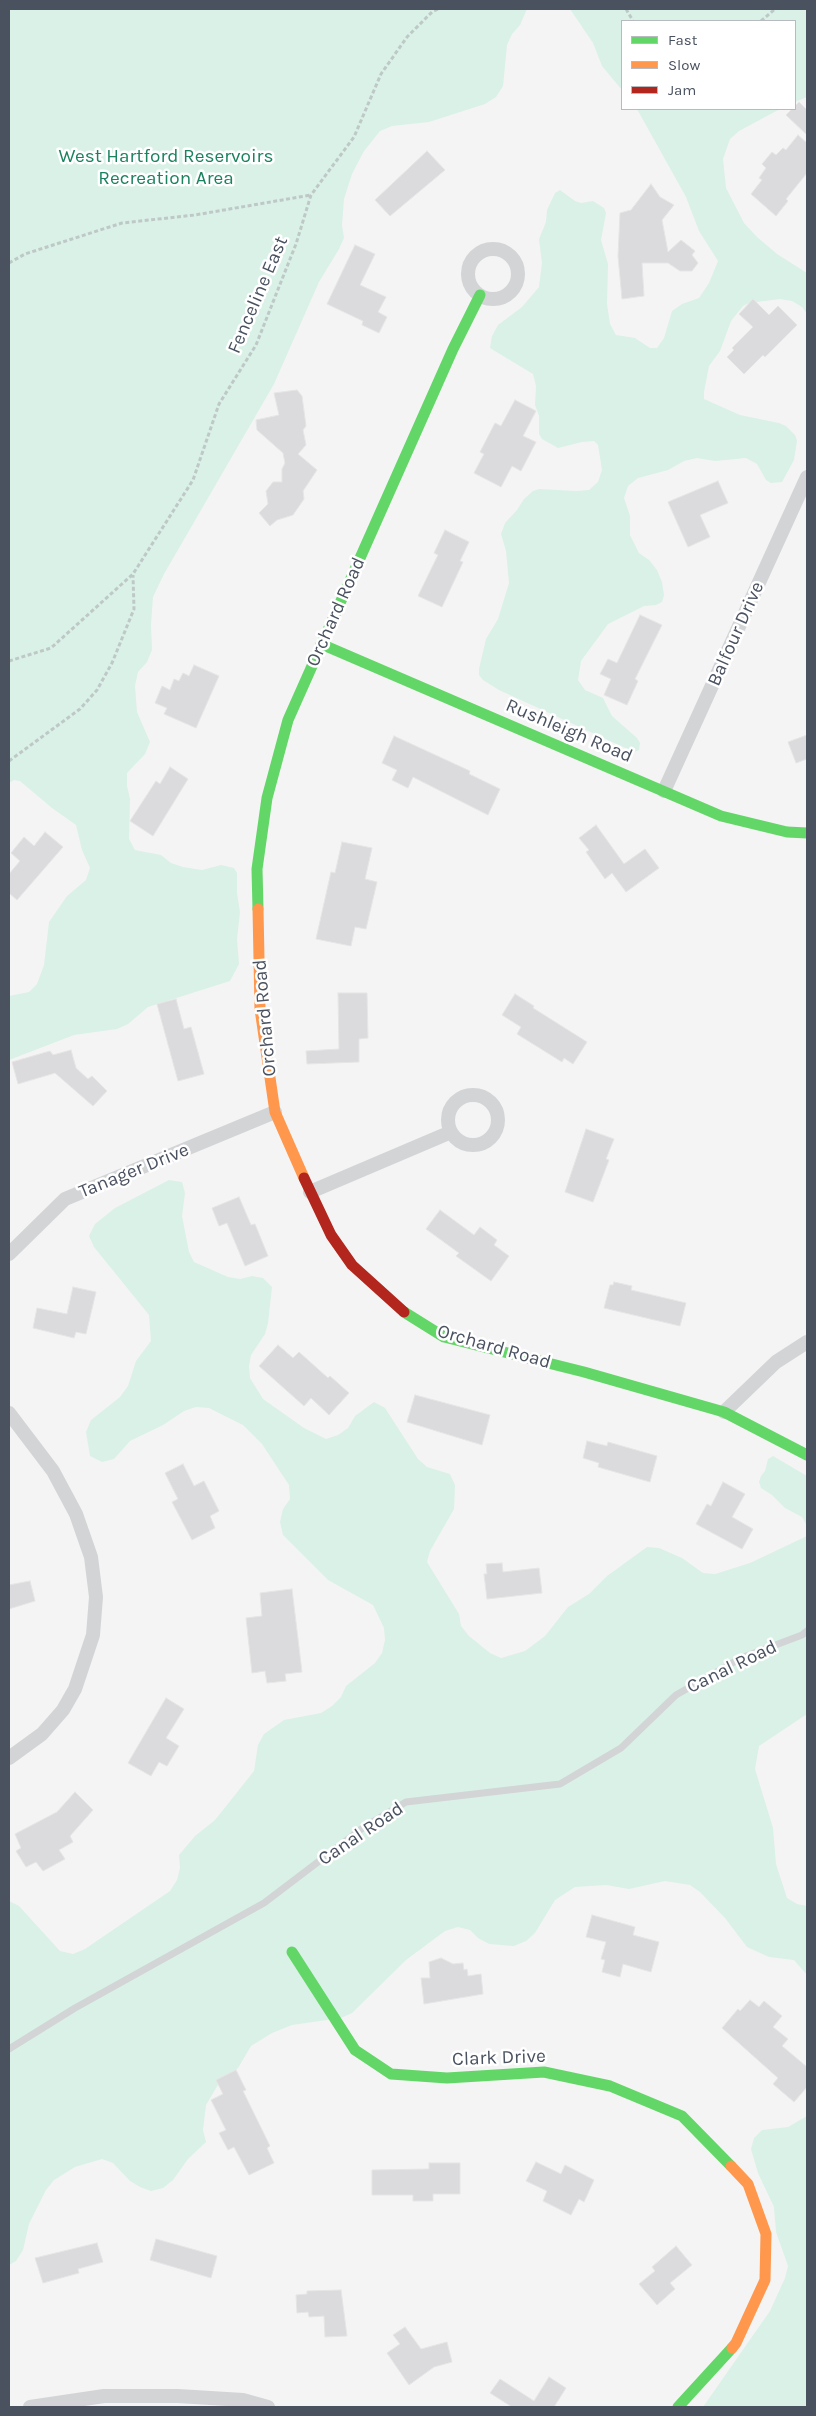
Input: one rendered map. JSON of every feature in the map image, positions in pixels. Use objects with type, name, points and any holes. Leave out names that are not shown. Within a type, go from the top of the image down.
[{"type":"street","name":"Orchard Road","points":[[480,295],[453,349],[288,720],[266,798],[257,870],[260,1009],[275,1112],[310,1192],[331,1234],[352,1265],[410,1318],[444,1337],[584,1372],[724,1412],[807,1455]]},
{"type":"street","name":"Balfour Drive","points":[[664,791],[807,477]]},
{"type":"street","name":"Rushleigh Road","points":[[321,644],[721,816],[787,832],[807,832]]},
{"type":"street","name":"Tanager Drive","points":[[9,1254],[64,1199],[275,1112]]},
{"type":"street","points":[[310,1192],[451,1132]]},
{"type":"street","points":[[724,1412],[776,1362],[807,1342]]},
{"type":"street","points":[[9,1413],[53,1471],[76,1514],[91,1557],[96,1597],[93,1635],[75,1689],[63,1710],[42,1734],[9,1758]]},
{"type":"street","name":"Clark Drive","points":[[292,1952],[355,2050],[391,2074],[447,2078],[544,2072],[610,2086],[682,2116],[748,2184],[766,2234],[765,2280],[736,2343],[678,2407]]},
{"type":"street","points":[[30,2407],[104,2396],[178,2396],[243,2400],[268,2407]]},
{"type":"lane","name":"Canal Road","points":[[9,2049],[75,2008],[264,1903],[364,1827],[406,1802],[560,1784],[621,1748],[676,1695],[741,1658],[802,1635],[807,1630]]},
{"type":"path","name":"Fenceline East","points":[[9,661],[51,648],[134,574],[193,480],[219,404],[256,345],[296,244],[311,195],[354,136],[386,66],[407,37],[432,12],[438,9]]},
{"type":"path","points":[[626,9],[632,20]]},
{"type":"path","points":[[762,20],[775,9]]},
{"type":"path","points":[[9,263],[24,254],[122,223],[195,215],[311,195]]},
{"type":"path","points":[[9,762],[80,709],[97,690],[112,663],[134,608],[134,574]]},
{"type":"green space","name":"West Hartford Reservoirs Recreation Area","points":[[9,9],[527,9],[520,25],[512,34],[507,45],[503,86],[496,97],[485,104],[429,122],[392,126],[380,131],[364,151],[352,174],[344,199],[342,225],[344,238],[339,249],[319,282],[274,384],[164,574],[153,597],[152,650],[147,662],[138,672],[135,686],[137,712],[150,742],[145,754],[127,773],[130,799],[129,839],[135,850],[161,855],[171,863],[183,867],[202,870],[221,865],[234,868],[237,873],[237,893],[240,912],[237,939],[239,964],[230,981],[148,1007],[128,1024],[117,1029],[74,1035],[9,1060],[9,996],[29,992],[37,984],[44,965],[49,922],[67,896],[86,880],[90,868],[82,850],[76,825],[20,781],[14,780],[9,783]]},
{"type":"green space","points":[[570,9],[807,9],[807,97],[796,102],[796,20],[621,20],[621,89],[602,66],[593,43]]},
{"type":"green space","points":[[638,110],[778,110],[739,131],[730,139],[723,159],[726,188],[744,223],[757,237],[777,254],[807,273],[807,314],[802,307],[792,301],[780,299],[749,303],[743,306],[731,321],[720,351],[709,366],[704,399],[740,415],[786,426],[795,435],[797,441],[794,460],[782,482],[771,483],[766,480],[757,464],[746,458],[715,461],[697,458],[684,461],[668,470],[638,478],[628,486],[624,498],[630,516],[630,535],[639,553],[649,560],[657,570],[662,582],[664,595],[662,602],[656,605],[644,606],[608,624],[581,661],[578,680],[585,690],[603,698],[612,716],[637,738],[640,743],[639,750],[634,752],[499,690],[483,680],[479,675],[486,639],[498,619],[509,583],[506,551],[501,534],[505,523],[524,499],[533,491],[539,489],[589,490],[598,482],[602,470],[598,445],[594,441],[558,448],[542,439],[539,434],[539,416],[535,405],[536,386],[533,374],[490,348],[492,336],[498,325],[522,307],[539,287],[542,263],[539,239],[546,222],[547,210],[555,193],[560,190],[581,203],[593,201],[604,208],[606,213],[601,240],[608,264],[607,304],[610,324],[616,335],[635,338],[650,348],[657,348],[664,338],[672,311],[682,304],[699,298],[709,283],[718,261],[699,231],[686,197]]},
{"type":"green space","points":[[169,1180],[182,1182],[185,1193],[182,1216],[189,1252],[194,1262],[228,1277],[240,1279],[252,1276],[263,1278],[272,1287],[265,1334],[251,1355],[249,1366],[250,1378],[263,1399],[304,1428],[326,1439],[338,1435],[348,1428],[355,1416],[374,1402],[385,1408],[418,1459],[427,1467],[450,1474],[455,1485],[454,1509],[430,1551],[427,1562],[459,1614],[461,1626],[469,1636],[490,1653],[501,1658],[525,1651],[545,1636],[568,1607],[589,1594],[607,1576],[647,1547],[659,1548],[682,1558],[703,1573],[715,1574],[750,1563],[807,1536],[807,1714],[759,1746],[755,1769],[773,1828],[776,1864],[787,1898],[797,1904],[807,1906],[807,1975],[794,1960],[769,1957],[747,1947],[725,1918],[700,1892],[690,1885],[665,1881],[629,1889],[606,1885],[575,1887],[555,1900],[535,1933],[526,1941],[514,1946],[489,1944],[478,1938],[470,1930],[458,1927],[445,1931],[406,1960],[352,2013],[341,2018],[292,2025],[272,2033],[251,2046],[238,2068],[219,2083],[206,2105],[203,2130],[206,2142],[188,2159],[173,2180],[163,2188],[151,2191],[140,2187],[130,2181],[113,2163],[102,2159],[75,2167],[54,2180],[46,2190],[29,2224],[23,2250],[16,2261],[9,2265],[9,1901],[19,1906],[60,1951],[73,1954],[85,1949],[170,1891],[177,1880],[180,1868],[179,1855],[195,1836],[215,1820],[254,1771],[258,1745],[264,1734],[284,1720],[321,1713],[332,1706],[341,1697],[346,1686],[375,1663],[382,1653],[385,1640],[384,1628],[373,1605],[328,1580],[283,1535],[280,1522],[283,1509],[290,1499],[289,1485],[262,1444],[243,1425],[209,1408],[196,1407],[184,1411],[163,1425],[130,1441],[114,1459],[102,1462],[90,1456],[86,1432],[91,1420],[120,1397],[128,1386],[136,1361],[151,1341],[149,1315],[94,1247],[89,1236],[95,1224],[115,1208]]},
{"type":"green space","points":[[773,1456],[807,1476],[807,1526],[802,1517],[785,1508],[772,1495],[761,1488],[759,1482],[761,1476],[765,1471],[768,1459]]},
{"type":"green space","points":[[807,2116],[807,2407],[703,2407],[770,2311],[785,2278],[788,2266],[776,2232],[774,2207],[758,2173],[751,2149],[754,2138],[762,2130],[788,2127]]},
{"type":"building","points":[[799,102],[807,110],[807,135],[786,115],[791,110],[796,110],[796,105]]},
{"type":"building","points":[[798,135],[807,143],[807,173],[786,199],[788,201],[776,216],[751,194],[762,180],[759,178],[766,168],[762,164],[772,152],[776,155],[783,148],[786,150]]},
{"type":"building","points":[[427,151],[445,170],[390,216],[375,200]]},
{"type":"building","points":[[651,184],[660,197],[674,205],[662,220],[668,252],[681,240],[695,251],[692,255],[698,263],[692,271],[680,271],[668,263],[642,263],[644,296],[622,299],[618,256],[620,213],[631,210]]},
{"type":"building","points":[[355,245],[375,254],[360,285],[386,297],[378,312],[387,317],[379,333],[362,325],[363,321],[327,304]]},
{"type":"building","points":[[753,299],[769,315],[778,306],[797,325],[765,357],[763,355],[744,374],[727,357],[734,350],[732,348],[753,327],[739,314]]},
{"type":"building","points":[[297,390],[302,396],[306,426],[303,430],[306,445],[298,454],[317,470],[303,491],[304,499],[293,515],[277,520],[270,526],[259,513],[268,504],[266,491],[273,482],[282,482],[282,469],[285,463],[283,453],[257,430],[256,420],[279,415],[274,393]]},
{"type":"building","points":[[515,400],[536,411],[523,436],[536,442],[521,471],[512,466],[501,487],[474,473],[484,454],[480,452],[495,423],[501,426]]},
{"type":"building","points":[[718,481],[728,503],[700,515],[710,537],[688,547],[668,502]]},
{"type":"building","points":[[445,530],[469,542],[460,561],[463,562],[442,607],[418,596],[438,555],[434,553]]},
{"type":"building","points":[[640,615],[662,625],[635,679],[638,681],[627,705],[604,695],[611,679],[600,674],[608,659],[617,663]]},
{"type":"building","points":[[194,665],[219,676],[196,728],[164,714],[167,708],[155,703],[162,686],[170,690],[174,679],[179,681],[183,673],[189,676]]},
{"type":"building","points":[[807,735],[807,759],[796,763],[788,742]]},
{"type":"building","points":[[394,736],[470,771],[469,774],[500,789],[488,815],[413,777],[408,788],[392,780],[397,770],[382,763]]},
{"type":"building","points":[[170,767],[188,779],[153,836],[130,821],[156,781],[160,784]]},
{"type":"building","points":[[596,825],[624,864],[645,849],[659,868],[626,892],[612,873],[605,879],[586,852],[589,850],[579,838]]},
{"type":"building","points":[[45,832],[63,847],[17,900],[9,893],[9,874],[20,861],[11,853],[24,837],[34,846]]},
{"type":"building","points":[[342,842],[372,848],[365,879],[377,882],[366,929],[355,927],[351,946],[316,939],[331,872],[335,873]]},
{"type":"building","points":[[338,993],[367,993],[368,1038],[359,1039],[359,1062],[307,1064],[306,1051],[339,1049]]},
{"type":"building","points":[[515,994],[534,1006],[533,1008],[587,1042],[573,1064],[564,1058],[562,1062],[517,1034],[521,1027],[502,1015]]},
{"type":"building","points":[[176,999],[184,1029],[191,1027],[204,1074],[178,1081],[157,1004]]},
{"type":"building","points":[[71,1050],[76,1068],[88,1079],[92,1076],[107,1091],[93,1106],[55,1073],[18,1084],[12,1062],[50,1051],[53,1055]]},
{"type":"building","points":[[586,1129],[614,1139],[606,1159],[609,1160],[593,1202],[565,1192]]},
{"type":"building","points":[[239,1197],[251,1225],[255,1224],[268,1256],[245,1266],[227,1223],[219,1226],[212,1208]]},
{"type":"building","points":[[440,1210],[474,1235],[480,1227],[497,1240],[494,1245],[509,1256],[491,1281],[456,1256],[459,1253],[426,1229]]},
{"type":"building","points":[[614,1282],[632,1286],[631,1290],[686,1303],[680,1326],[604,1308],[610,1285],[613,1285]]},
{"type":"building","points":[[73,1287],[96,1292],[86,1334],[76,1332],[74,1338],[33,1328],[37,1308],[67,1314]]},
{"type":"building","points":[[278,1345],[293,1358],[299,1352],[328,1378],[330,1376],[349,1393],[329,1415],[311,1398],[304,1406],[259,1366]]},
{"type":"building","points":[[415,1395],[490,1415],[482,1445],[407,1422]]},
{"type":"building","points":[[587,1441],[607,1446],[608,1442],[657,1456],[650,1482],[598,1467],[599,1463],[583,1458]]},
{"type":"building","points":[[183,1464],[194,1486],[204,1481],[219,1511],[210,1516],[215,1528],[192,1540],[172,1502],[178,1499],[165,1473]]},
{"type":"building","points":[[723,1482],[745,1494],[732,1517],[753,1529],[742,1549],[696,1524],[707,1504],[711,1506]]},
{"type":"building","points":[[502,1563],[503,1572],[539,1568],[542,1593],[487,1599],[484,1574],[487,1574],[486,1564]]},
{"type":"building","points":[[30,1581],[35,1601],[9,1609],[9,1585]]},
{"type":"building","points":[[292,1589],[302,1672],[285,1674],[286,1681],[267,1683],[265,1671],[252,1673],[246,1618],[262,1616],[260,1593]]},
{"type":"building","points":[[166,1698],[184,1709],[166,1738],[179,1746],[167,1766],[159,1762],[151,1776],[128,1763]]},
{"type":"building","points":[[75,1792],[93,1810],[70,1836],[73,1842],[59,1850],[65,1859],[43,1871],[36,1862],[26,1867],[16,1851],[21,1848],[15,1834],[57,1812]]},
{"type":"building","points":[[592,1915],[635,1927],[633,1935],[659,1942],[651,1972],[623,1964],[620,1977],[602,1972],[605,1960],[601,1959],[606,1942],[586,1937]]},
{"type":"building","points":[[441,1958],[453,1964],[463,1963],[464,1970],[467,1969],[468,1976],[481,1974],[483,1994],[424,2004],[421,1978],[430,1978],[429,1962]]},
{"type":"building","points":[[750,2000],[759,2007],[764,2001],[782,2016],[773,2027],[788,2039],[782,2046],[807,2067],[807,2087],[794,2102],[773,2084],[778,2078],[722,2028],[738,2009],[740,2011]]},
{"type":"building","points":[[236,2070],[246,2090],[243,2091],[270,2146],[267,2148],[274,2163],[249,2175],[234,2147],[228,2150],[219,2133],[226,2130],[211,2100],[223,2094],[216,2080]]},
{"type":"building","points":[[536,2162],[561,2174],[565,2165],[594,2180],[584,2202],[579,2199],[571,2215],[543,2201],[547,2191],[526,2181]]},
{"type":"building","points":[[429,2163],[460,2163],[460,2194],[433,2194],[433,2201],[413,2201],[413,2195],[372,2195],[372,2170],[429,2169]]},
{"type":"building","points":[[156,2239],[217,2256],[211,2278],[150,2260]]},
{"type":"building","points":[[97,2243],[103,2262],[78,2269],[79,2273],[43,2283],[35,2258]]},
{"type":"building","points":[[676,2246],[692,2265],[670,2283],[675,2289],[657,2305],[639,2284],[655,2271],[652,2267]]},
{"type":"building","points":[[341,2290],[347,2336],[325,2337],[324,2316],[309,2317],[308,2312],[297,2313],[296,2295],[307,2294],[307,2291]]},
{"type":"building","points":[[405,2327],[421,2349],[447,2342],[452,2362],[434,2367],[409,2385],[387,2353],[400,2344],[393,2335]]},
{"type":"building","points":[[549,2377],[566,2388],[554,2407],[512,2407],[490,2393],[500,2379],[534,2401]]},
{"type":"traffic: fast","points":[[258,909],[257,869],[267,798],[288,720],[453,349],[480,295]]},
{"type":"traffic: fast","points":[[321,644],[721,816],[787,832],[807,833]]},
{"type":"traffic: fast","points":[[404,1312],[444,1337],[584,1372],[724,1412],[807,1455]]},
{"type":"traffic: fast","points":[[292,1952],[355,2050],[391,2074],[447,2078],[544,2072],[610,2086],[682,2116],[731,2166]]},
{"type":"traffic: fast","points":[[678,2407],[732,2348]]},
{"type":"traffic: slow","points":[[258,909],[260,1009],[275,1112],[304,1178]]},
{"type":"traffic: slow","points":[[731,2166],[748,2184],[766,2234],[765,2280],[732,2348]]},
{"type":"traffic: jam","points":[[304,1178],[331,1235],[352,1265],[404,1312]]}]
